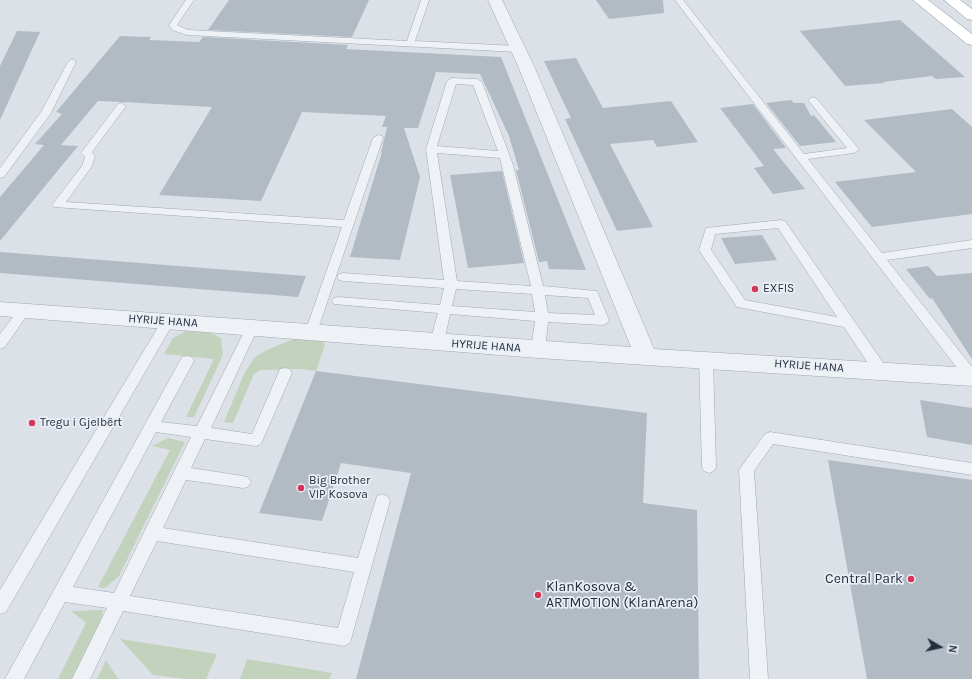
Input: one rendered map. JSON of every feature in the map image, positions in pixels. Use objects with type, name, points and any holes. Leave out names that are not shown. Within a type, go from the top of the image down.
[{"type":"highway","points":[[920,0],[972,41]]},
{"type":"highway","points":[[951,0],[972,16]]},
{"type":"street","points":[[495,0],[518,49],[646,356]]},
{"type":"street","name":"HYRIJE HANA","points":[[0,309],[538,350],[972,377]]},
{"type":"lane","points":[[190,0],[173,25],[175,28],[187,32],[518,49]]},
{"type":"lane","points":[[410,43],[425,0]]},
{"type":"lane","points":[[679,0],[972,377]]},
{"type":"lane","points":[[0,175],[46,113],[72,62]]},
{"type":"lane","points":[[438,342],[451,284],[431,149],[452,81],[477,82],[504,155],[538,291],[542,317],[538,350]]},
{"type":"lane","points":[[801,157],[854,150],[813,100]]},
{"type":"lane","points":[[122,106],[86,153],[90,156],[88,166],[58,205],[348,224]]},
{"type":"lane","points":[[311,332],[378,138]]},
{"type":"lane","points":[[431,149],[504,155]]},
{"type":"lane","points":[[848,323],[741,304],[705,250],[710,231],[781,224],[881,371]]},
{"type":"lane","points":[[879,257],[972,244]]},
{"type":"lane","points":[[338,300],[542,317],[602,320],[593,294],[343,277]]},
{"type":"lane","points":[[0,344],[24,311]]},
{"type":"lane","points":[[0,606],[168,322]]},
{"type":"lane","points":[[81,679],[252,328]]},
{"type":"lane","points":[[706,360],[709,467]]},
{"type":"lane","points":[[14,679],[187,361]]},
{"type":"lane","points":[[152,426],[256,440],[285,373]]},
{"type":"lane","points":[[759,679],[746,470],[770,438],[972,469]]},
{"type":"lane","points":[[182,473],[243,482]]},
{"type":"lane","points":[[60,593],[344,637],[382,501]]},
{"type":"lane","points":[[152,533],[363,566]]},
{"type":"green space","points":[[186,331],[211,333],[221,338],[223,355],[194,417],[186,417],[214,359],[164,354],[173,338]]},
{"type":"green space","points":[[293,339],[319,339],[325,344],[316,371],[301,369],[261,370],[254,374],[233,423],[224,422],[245,372],[255,357]]},
{"type":"green space","points":[[168,438],[185,442],[119,576],[105,588],[98,587],[170,450],[152,446]]},
{"type":"green space","points":[[103,610],[99,628],[73,679],[58,679],[86,623],[71,611]]},
{"type":"green space","points":[[120,639],[217,654],[206,679],[185,679],[153,675]]},
{"type":"green space","points":[[247,659],[332,673],[329,679],[240,679]]},
{"type":"green space","points":[[106,660],[118,679],[97,679]]},
{"type":"building","points":[[229,0],[369,0],[352,37],[208,30]]},
{"type":"building","points":[[596,0],[663,0],[664,13],[609,19]]},
{"type":"building","points":[[900,20],[965,77],[936,79],[932,76],[883,82],[884,83],[845,86],[800,31]]},
{"type":"building","points":[[17,31],[40,32],[0,120],[0,66]]},
{"type":"building","points":[[120,36],[151,37],[149,40],[199,42],[203,37],[348,45],[346,49],[501,57],[586,270],[549,269],[547,261],[539,262],[516,170],[519,170],[509,136],[480,74],[436,72],[418,128],[404,128],[420,177],[400,260],[350,257],[382,152],[387,127],[382,127],[386,116],[302,112],[261,201],[159,195],[212,107],[121,102],[98,101],[61,145],[78,146],[0,241],[0,197],[44,145],[35,144],[62,114],[56,112]]},
{"type":"building","points":[[576,58],[603,108],[671,101],[698,142],[657,147],[653,140],[610,144],[653,227],[617,231],[565,119],[571,118],[544,61]]},
{"type":"building","points":[[791,100],[794,103],[804,103],[811,116],[814,115],[836,142],[800,146],[766,103]]},
{"type":"building","points":[[753,104],[786,148],[773,149],[805,189],[773,194],[754,168],[764,166],[720,108]]},
{"type":"building","points":[[952,109],[972,127],[972,214],[872,227],[835,182],[916,172],[864,120]]},
{"type":"building","points":[[502,171],[524,263],[468,268],[450,175]]},
{"type":"building","points":[[762,235],[777,260],[735,264],[721,238]]},
{"type":"building","points":[[0,252],[306,276],[298,297],[0,273]]},
{"type":"building","points":[[928,266],[937,276],[972,273],[972,359],[932,298],[930,299],[906,269]]},
{"type":"building","name":"KlanKosova & ARTMOTION (KlanArena)","points":[[316,371],[647,413],[643,503],[697,510],[699,679],[356,679],[411,473],[341,463],[322,521],[259,513]]},
{"type":"building","points":[[920,400],[972,408],[972,445],[927,437]]},
{"type":"building","name":"Central Park","points":[[828,460],[972,480],[972,679],[867,679]]},
{"type":"place","name":"EXFIS","points":[[755,289]]},
{"type":"place","name":"Tregu i Gjelbërt","points":[[32,423]]},
{"type":"place","name":"Big Brother VIP Kosova","points":[[301,488]]},
{"type":"place","name":"Central Park","points":[[911,579]]},
{"type":"place","name":"KlanKosova & ARTMOTION (KlanArena)","points":[[538,595]]}]
